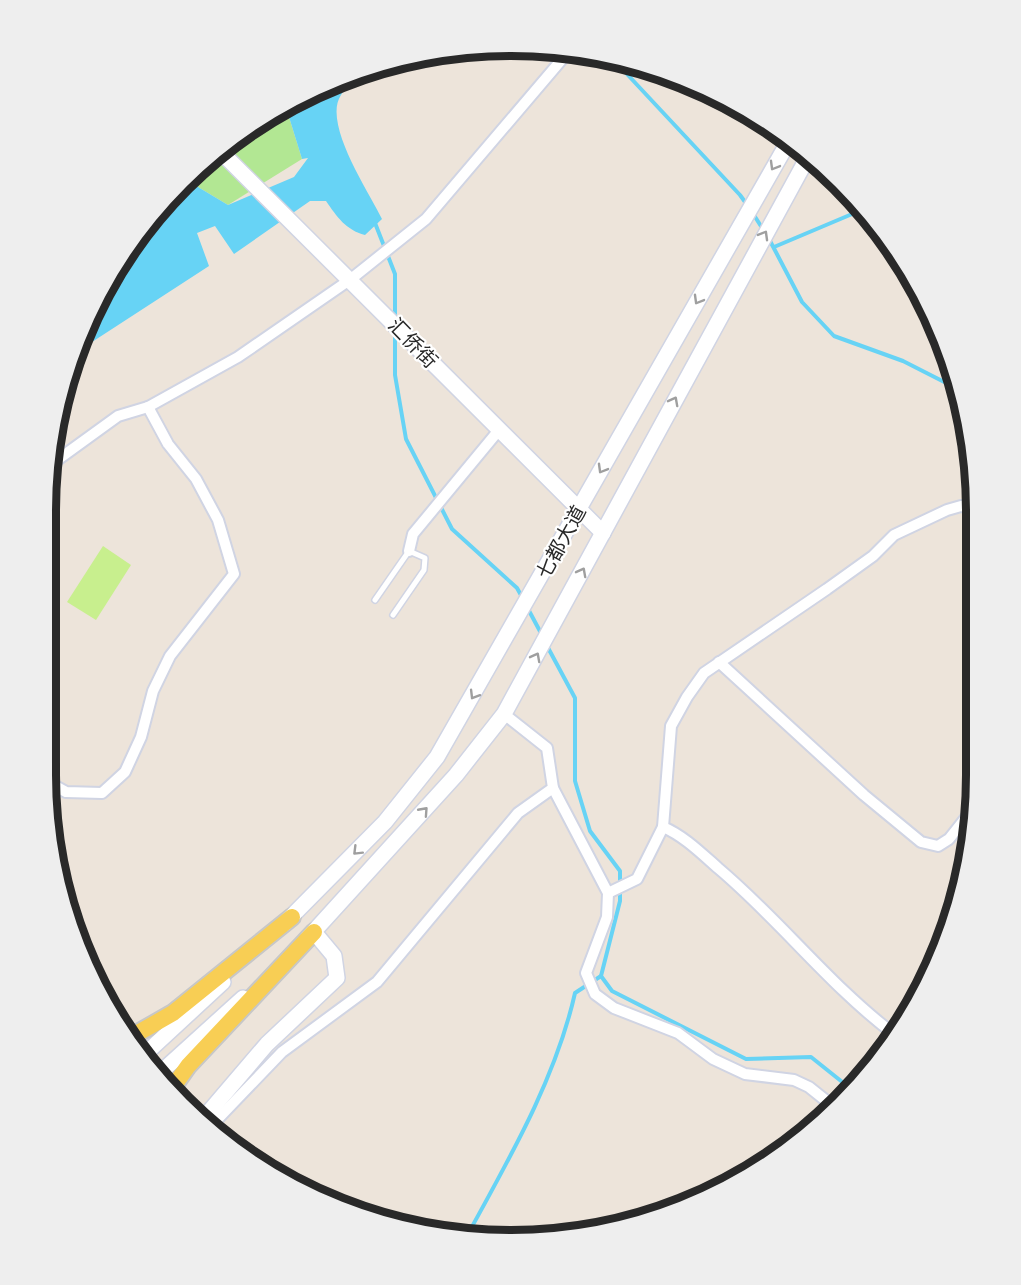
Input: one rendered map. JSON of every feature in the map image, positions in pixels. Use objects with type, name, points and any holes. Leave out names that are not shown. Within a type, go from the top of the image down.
[{"type":"main road","name":"七都大道","points":[[149,1050],[292,917],[386,822],[437,757],[785,148]]},
{"type":"main road","name":"汇侨街","points":[[225,156],[351,279],[603,533]]},
{"type":"main road","name":"七都大道","points":[[164,1070],[314,932],[456,775],[504,714],[804,163]]},
{"type":"main road","points":[[137,1033],[172,1013],[292,917]]},
{"type":"main road","points":[[176,1083],[188,1066],[314,932],[334,956],[336,978],[267,1044],[207,1114]]},
{"type":"street","points":[[58,459],[118,416],[148,406],[238,357],[351,279],[426,219],[563,58]]},
{"type":"street","points":[[56,786],[66,792],[102,794],[125,772],[141,737],[153,691],[170,656],[234,574],[218,520],[196,479],[168,444],[148,406]]},
{"type":"street","points":[[409,551],[413,534],[499,430]]},
{"type":"street","points":[[611,891],[632,882],[642,870],[663,827],[671,726],[704,673],[828,589],[873,556],[894,535],[947,510],[966,507]]},
{"type":"street","points":[[719,662],[864,795],[921,842],[938,846],[950,839],[963,821]]},
{"type":"street","points":[[504,714],[547,748],[553,788],[611,891],[607,917],[597,951],[585,973],[595,994],[614,1008],[678,1032],[713,1059],[745,1074],[794,1080],[809,1087],[827,1101]]},
{"type":"street","points":[[216,1121],[282,1052],[377,982],[518,813],[553,788]]},
{"type":"street","points":[[663,827],[676,832],[736,883],[780,924],[860,1008],[887,1029]]},
{"type":"lane","points":[[375,600],[409,551],[425,558],[424,570],[393,615]]},
{"type":"green space","points":[[288,113],[302,159],[228,205],[194,184],[210,168],[258,132]]},
{"type":"green space","points":[[103,546],[131,565],[96,620],[67,602]]},
{"type":"water","points":[[350,85],[341,95],[337,107],[342,139],[382,219],[365,235],[347,226],[326,201],[310,201],[234,254],[215,226],[197,233],[209,266],[87,346],[102,309],[132,258],[168,210],[194,184],[228,205],[294,177],[308,158],[302,159],[288,113]]},
{"type":"waterway","points":[[623,70],[748,206]]},
{"type":"waterway","points":[[752,212],[764,231]]},
{"type":"waterway","points":[[774,247],[855,213]]},
{"type":"waterway","points":[[375,223],[395,274],[395,319]]},
{"type":"waterway","points":[[768,237],[802,302],[834,336],[903,361],[947,383]]},
{"type":"waterway","points":[[395,332],[395,375],[406,439],[452,529],[517,588],[522,597]]},
{"type":"waterway","points":[[527,607],[542,635]]},
{"type":"waterway","points":[[546,644],[575,698],[575,781],[590,831],[620,871],[620,901],[601,976],[612,991],[746,1059],[811,1057],[844,1084]]},
{"type":"waterway","points":[[471,1228],[544,1087],[567,1025],[575,993],[601,976]]}]
